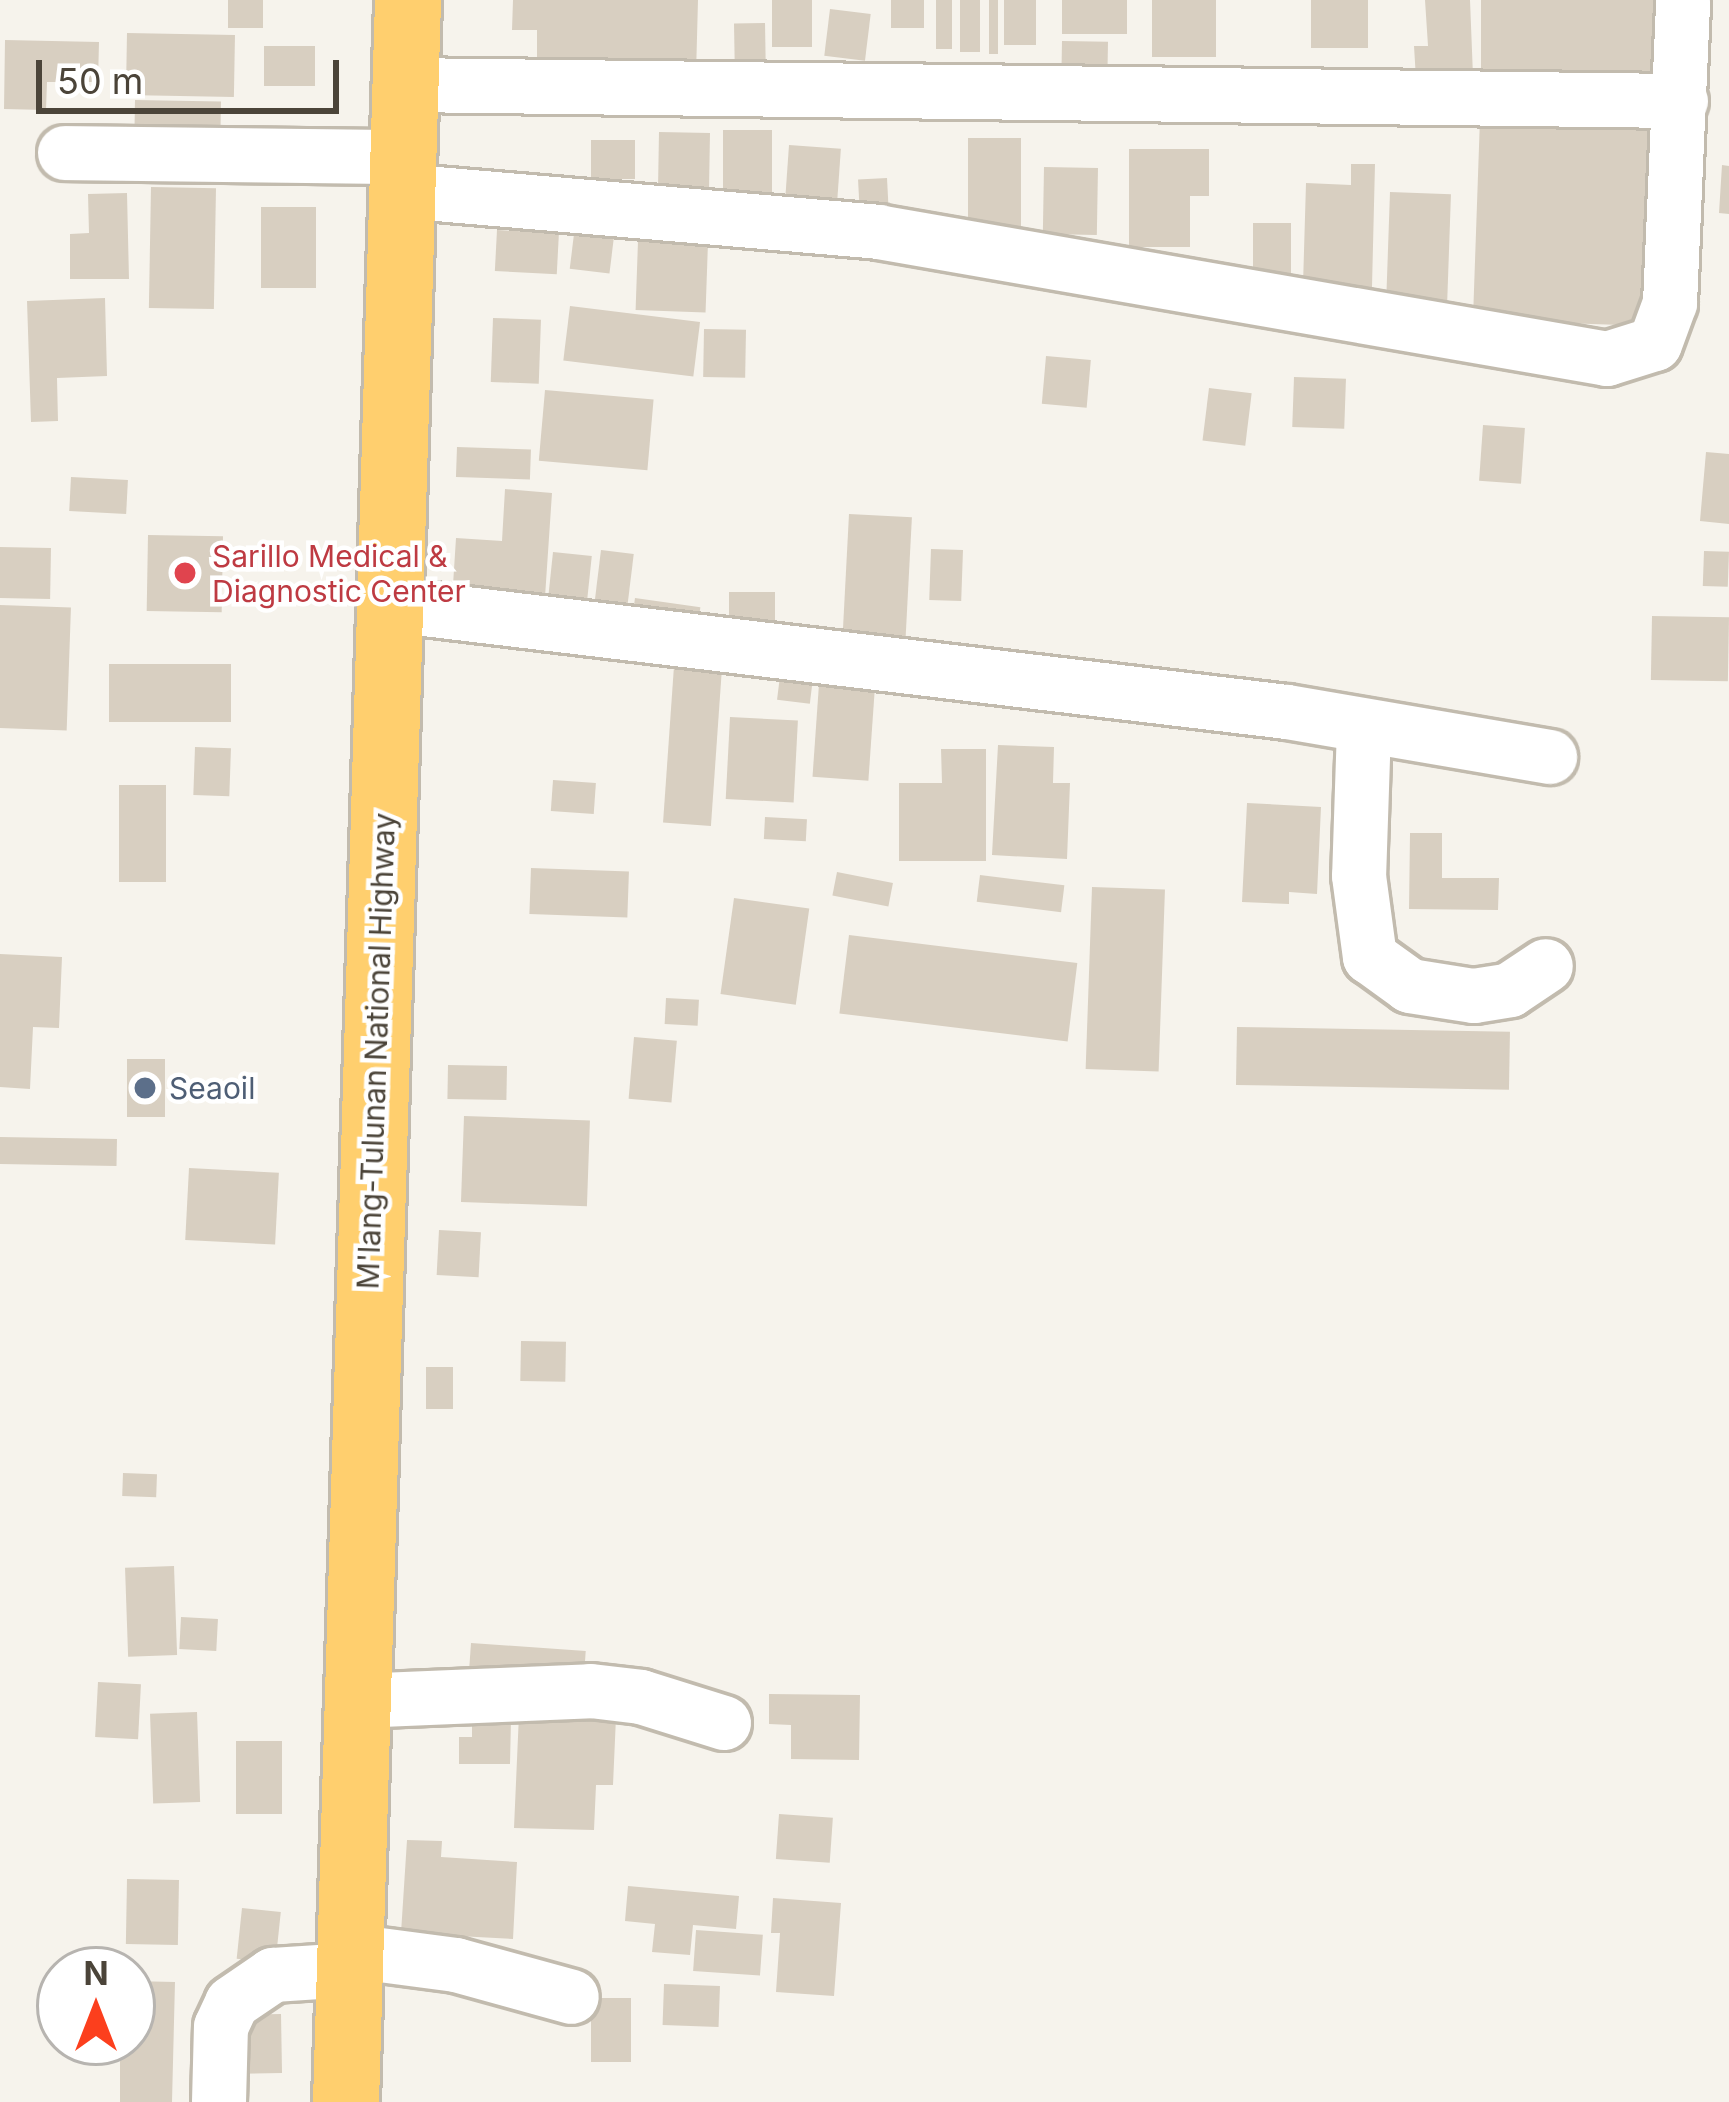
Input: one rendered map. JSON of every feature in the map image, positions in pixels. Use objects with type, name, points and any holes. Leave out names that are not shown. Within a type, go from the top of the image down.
[{"type":"highway","name":"M'lang-Tulunan National Highway","points":[[346,2102],[408,0]]},
{"type":"street","points":[[64,153],[402,174],[878,232],[1607,359],[1655,344],[1665,326],[1683,0]]},
{"type":"street","points":[[405,85],[1681,101]]},
{"type":"street","points":[[391,605],[1263,709],[1550,757]]},
{"type":"street","points":[[1364,728],[1359,876],[1370,957],[1410,986],[1474,996],[1510,990],[1546,966]]},
{"type":"street","points":[[357,1701],[591,1691],[641,1697],[724,1724]]},
{"type":"street","points":[[220,2102],[221,2027],[232,2003],[273,1975],[350,1961],[456,1965],[572,1997]]},
{"type":"building","points":[[228,0],[263,0],[263,28],[228,28]]},
{"type":"building","points":[[513,0],[698,0],[696,75],[537,71],[537,30],[512,30]]},
{"type":"building","points":[[772,0],[812,0],[812,47],[772,47]]},
{"type":"building","points":[[891,0],[924,0],[924,28],[891,28]]},
{"type":"building","points":[[936,0],[952,0],[952,49],[936,49]]},
{"type":"building","points":[[960,0],[980,0],[980,52],[960,52]]},
{"type":"building","points":[[989,0],[998,0],[998,54],[989,54]]},
{"type":"building","points":[[1004,0],[1036,0],[1036,45],[1004,45]]},
{"type":"building","points":[[1062,0],[1127,0],[1127,34],[1062,34]]},
{"type":"building","points":[[1152,0],[1216,0],[1216,57],[1152,57]]},
{"type":"building","points":[[1311,0],[1368,0],[1368,48],[1311,48]]},
{"type":"building","points":[[1425,0],[1470,0],[1473,76],[1416,79],[1414,46],[1428,46]]},
{"type":"building","points":[[1481,0],[1657,0],[1657,93],[1481,93]]},
{"type":"building","points":[[830,9],[871,14],[865,61],[824,56]]},
{"type":"building","points":[[765,23],[766,62],[735,63],[734,24]]},
{"type":"building","points":[[127,33],[235,35],[234,97],[126,95]]},
{"type":"building","points":[[5,40],[99,42],[98,82],[47,82],[46,110],[4,109]]},
{"type":"building","points":[[1062,41],[1108,42],[1107,81],[1061,80]]},
{"type":"building","points":[[264,46],[315,46],[315,86],[264,86]]},
{"type":"building","points":[[135,100],[221,102],[220,143],[134,142]]},
{"type":"building","points":[[1480,118],[1651,124],[1644,326],[1473,320]]},
{"type":"building","points":[[723,130],[772,130],[772,192],[723,192]]},
{"type":"building","points":[[659,132],[710,133],[709,188],[658,187]]},
{"type":"building","points":[[968,138],[1021,138],[1021,233],[968,233]]},
{"type":"building","points":[[591,140],[635,140],[635,179],[591,179]]},
{"type":"building","points":[[789,145],[841,149],[837,210],[785,207]]},
{"type":"building","points":[[1129,149],[1209,149],[1209,196],[1190,196],[1190,247],[1129,247]]},
{"type":"building","points":[[1351,164],[1375,164],[1372,287],[1303,285],[1306,183],[1351,185]]},
{"type":"building","points":[[1722,165],[1729,166],[1729,214],[1719,213]]},
{"type":"building","points":[[1044,167],[1098,168],[1097,235],[1043,234]]},
{"type":"building","points":[[887,178],[889,211],[860,212],[858,180]]},
{"type":"building","points":[[151,187],[216,188],[214,309],[149,308]]},
{"type":"building","points":[[1390,192],[1451,194],[1447,301],[1386,299]]},
{"type":"building","points":[[127,193],[129,279],[70,279],[70,234],[89,233],[88,194]]},
{"type":"building","points":[[261,207],[316,207],[316,288],[261,288]]},
{"type":"building","points":[[1253,223],[1291,223],[1291,273],[1253,273]]},
{"type":"building","points":[[497,230],[559,233],[557,274],[495,271]]},
{"type":"building","points":[[574,234],[614,239],[609,274],[570,269]]},
{"type":"building","points":[[638,241],[708,243],[706,312],[636,310]]},
{"type":"building","points":[[105,298],[107,376],[57,378],[58,421],[31,422],[27,301]]},
{"type":"building","points":[[570,306],[700,322],[693,377],[563,361]]},
{"type":"building","points":[[493,318],[541,320],[539,384],[491,382]]},
{"type":"building","points":[[704,329],[746,330],[745,378],[703,377]]},
{"type":"building","points":[[1046,356],[1091,360],[1087,408],[1042,404]]},
{"type":"building","points":[[1294,377],[1346,379],[1344,429],[1292,427]]},
{"type":"building","points":[[1209,388],[1252,393],[1245,446],[1203,441]]},
{"type":"building","points":[[545,390],[654,399],[647,470],[539,461]]},
{"type":"building","points":[[1483,425],[1525,428],[1521,484],[1479,481]]},
{"type":"building","points":[[457,447],[531,450],[530,480],[456,477]]},
{"type":"building","points":[[1706,452],[1729,454],[1729,524],[1700,521]]},
{"type":"building","points":[[71,477],[128,480],[126,514],[69,511]]},
{"type":"building","points":[[505,489],[552,493],[544,612],[498,609],[499,588],[453,585],[456,538],[502,541]]},
{"type":"building","points":[[849,514],[912,517],[905,649],[842,646]]},
{"type":"building","points":[[148,535],[223,536],[222,612],[147,611]]},
{"type":"building","points":[[0,547],[51,548],[50,599],[0,598]]},
{"type":"building","points":[[931,549],[963,550],[961,601],[929,600]]},
{"type":"building","points":[[601,550],[634,554],[628,604],[595,600]]},
{"type":"building","points":[[1704,551],[1729,552],[1728,587],[1703,586]]},
{"type":"building","points":[[553,552],[592,556],[586,616],[547,612]]},
{"type":"building","points":[[729,592],[775,592],[775,623],[729,623]]},
{"type":"building","points":[[635,598],[700,607],[697,633],[631,624]]},
{"type":"building","points":[[0,605],[71,607],[67,730],[0,728]]},
{"type":"building","points":[[1652,616],[1729,617],[1728,681],[1651,680]]},
{"type":"building","points":[[109,664],[231,664],[231,722],[109,722]]},
{"type":"building","points":[[674,666],[722,669],[711,826],[663,823]]},
{"type":"building","points":[[780,676],[813,680],[810,704],[777,700]]},
{"type":"building","points":[[819,684],[875,688],[868,781],[813,777]]},
{"type":"building","points":[[730,717],[798,721],[794,802],[726,799]]},
{"type":"building","points":[[998,745],[1054,747],[1053,783],[1070,783],[1067,859],[992,855]]},
{"type":"building","points":[[195,747],[231,748],[229,796],[193,795]]},
{"type":"building","points":[[941,749],[986,749],[986,861],[899,861],[899,783],[942,783]]},
{"type":"building","points":[[553,780],[596,783],[594,814],[551,811]]},
{"type":"building","points":[[119,785],[166,785],[166,882],[119,882]]},
{"type":"building","points":[[1247,803],[1321,807],[1317,894],[1289,892],[1289,904],[1242,902]]},
{"type":"building","points":[[765,817],[807,819],[806,841],[764,839]]},
{"type":"building","points":[[1410,833],[1442,833],[1442,878],[1499,878],[1498,910],[1409,909]]},
{"type":"building","points":[[531,868],[629,871],[627,917],[529,914]]},
{"type":"building","points":[[837,872],[893,883],[888,906],[832,896]]},
{"type":"building","points":[[980,875],[1064,885],[1061,912],[977,902]]},
{"type":"building","points":[[1092,887],[1165,890],[1159,1071],[1086,1069]]},
{"type":"building","points":[[734,898],[809,909],[796,1005],[721,994]]},
{"type":"building","points":[[849,935],[1077,963],[1068,1041],[839,1013]]},
{"type":"building","points":[[0,954],[62,957],[59,1028],[33,1027],[30,1089],[0,1087]]},
{"type":"building","points":[[666,998],[699,1000],[698,1026],[665,1024]]},
{"type":"building","points":[[1237,1027],[1510,1032],[1509,1090],[1236,1085]]},
{"type":"building","points":[[634,1037],[677,1041],[671,1103],[629,1099]]},
{"type":"building","name":"Seaoil","points":[[127,1059],[165,1059],[165,1117],[127,1117]]},
{"type":"building","points":[[448,1065],[507,1066],[506,1100],[447,1099]]},
{"type":"building","points":[[464,1116],[590,1120],[587,1206],[461,1202]]},
{"type":"building","points":[[0,1137],[117,1139],[117,1166],[0,1164]]},
{"type":"building","points":[[189,1168],[279,1173],[275,1245],[185,1240]]},
{"type":"building","points":[[439,1230],[481,1232],[479,1277],[437,1275]]},
{"type":"building","points":[[521,1341],[566,1342],[565,1382],[520,1381]]},
{"type":"building","points":[[426,1367],[453,1367],[453,1409],[426,1409]]},
{"type":"building","points":[[123,1473],[157,1474],[156,1497],[122,1496]]},
{"type":"building","points":[[174,1566],[177,1655],[128,1657],[125,1568]]},
{"type":"building","points":[[181,1617],[218,1619],[216,1651],[179,1649]]},
{"type":"building","points":[[471,1643],[586,1651],[584,1679],[469,1671]]},
{"type":"building","points":[[98,1682],[141,1684],[138,1739],[95,1737]]},
{"type":"building","points":[[769,1694],[860,1695],[859,1760],[791,1759],[791,1725],[769,1724]]},
{"type":"building","points":[[197,1712],[200,1802],[153,1804],[150,1714]]},
{"type":"building","points":[[519,1714],[616,1717],[613,1785],[596,1785],[594,1830],[514,1828]]},
{"type":"building","points":[[472,1718],[511,1719],[510,1764],[459,1764],[459,1737],[472,1737]]},
{"type":"building","points":[[236,1741],[282,1741],[282,1814],[236,1814]]},
{"type":"building","points":[[779,1814],[833,1818],[830,1863],[776,1859]]},
{"type":"building","points":[[407,1840],[442,1841],[441,1857],[517,1862],[513,1939],[401,1933]]},
{"type":"building","points":[[127,1879],[179,1880],[178,1945],[126,1944]]},
{"type":"building","points":[[628,1886],[739,1896],[736,1929],[693,1925],[690,1955],[652,1952],[655,1924],[625,1921]]},
{"type":"building","points":[[773,1898],[841,1903],[834,1996],[776,1992],[780,1933],[771,1933]]},
{"type":"building","points":[[242,1908],[281,1912],[275,1963],[237,1959]]},
{"type":"building","points":[[696,1930],[763,1935],[760,1976],[693,1971]]},
{"type":"building","points":[[156,1982],[175,1982],[172,2102],[120,2102],[120,2066],[156,2066]]},
{"type":"building","points":[[664,1984],[720,1986],[719,2027],[663,2025]]},
{"type":"building","points":[[591,1998],[631,1998],[631,2062],[591,2062]]},
{"type":"building","points":[[281,2014],[282,2073],[241,2074],[240,2015]]},
{"type":"place","name":"Sarillo Medical & Diagnostic Center","points":[[185,573]]},
{"type":"place","name":"Seaoil","points":[[145,1088]]}]
